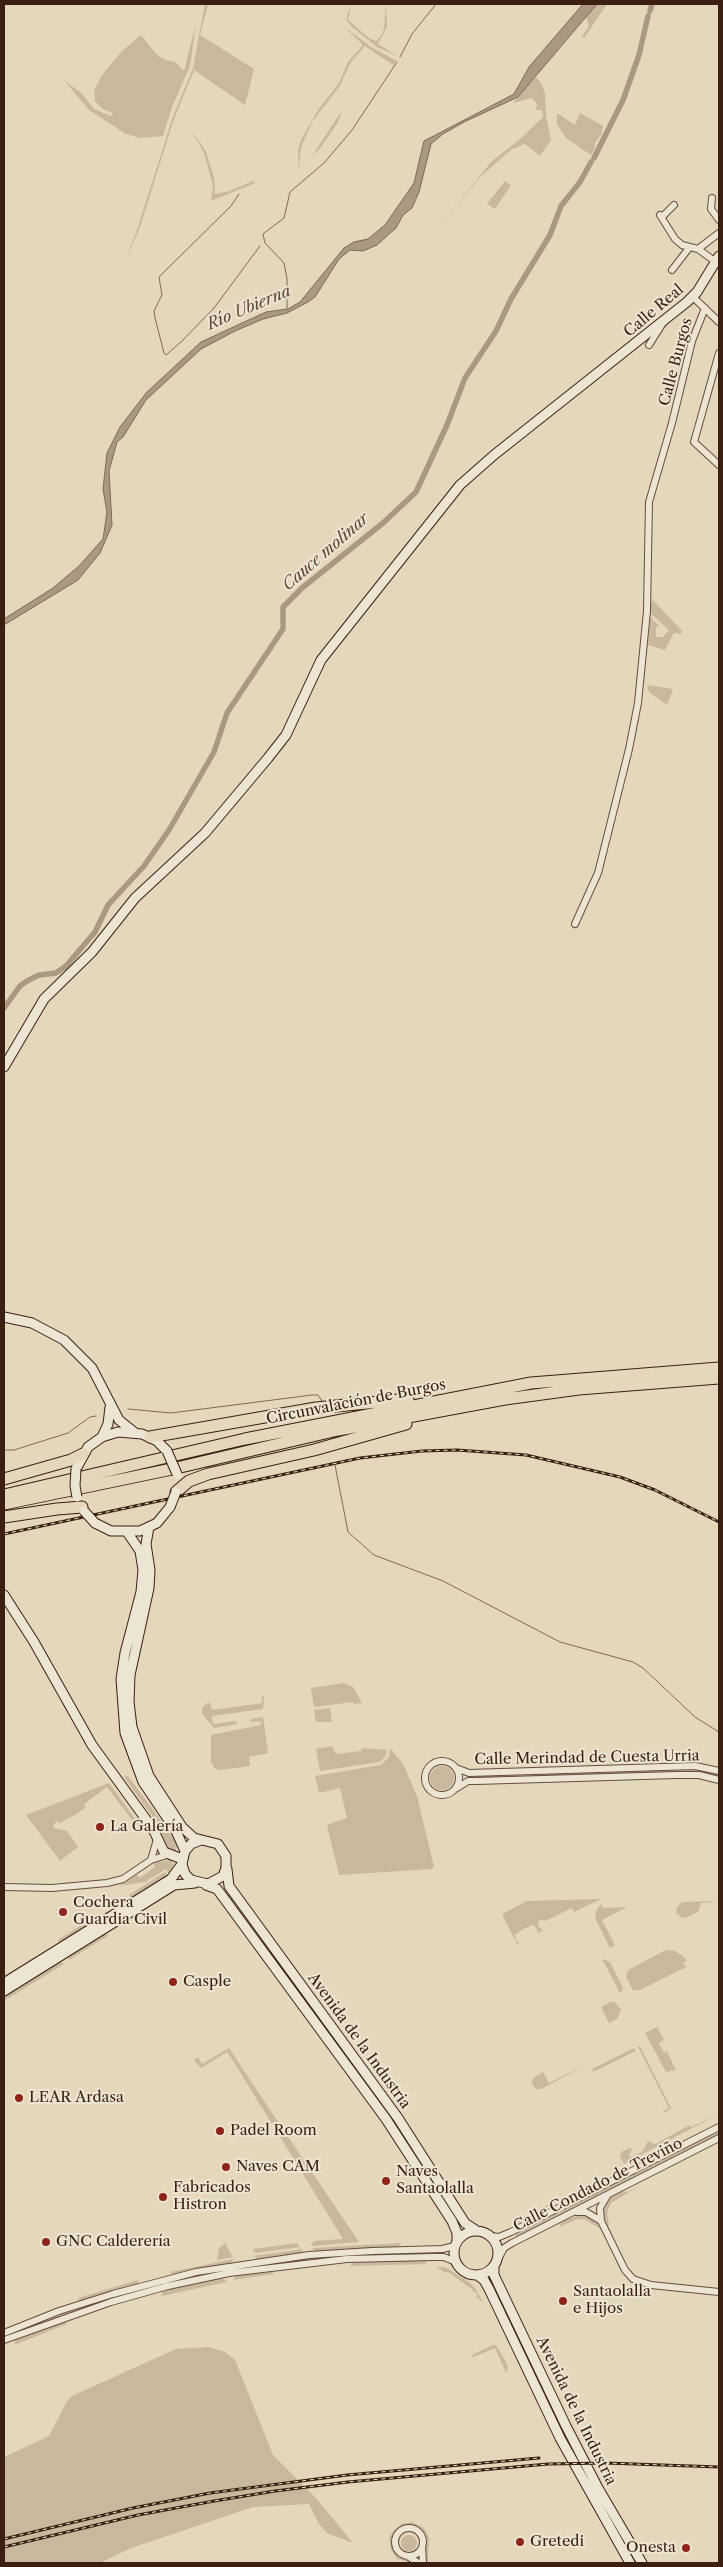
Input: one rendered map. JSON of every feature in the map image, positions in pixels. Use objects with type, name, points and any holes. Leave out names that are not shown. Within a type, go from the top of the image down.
[{"type":"highway","name":"Circunvalación de Burgos","points":[[4,1495],[245,1439],[531,1383],[719,1368]]},
{"type":"highway","name":"Circunvalación de Burgos","points":[[4,1504],[172,1469],[345,1429],[505,1399],[579,1389],[719,1378]]},
{"type":"highway","points":[[150,1437],[316,1408],[358,1406],[531,1383]]},
{"type":"highway","points":[[176,1492],[189,1482],[208,1474],[314,1450],[505,1399]]},
{"type":"highway","points":[[4,1479],[71,1460],[83,1454]]},
{"type":"highway","points":[[4,1517],[81,1505]]},
{"type":"main road","name":"Calle Real","points":[[4,1067],[44,999],[92,952],[135,898],[205,833],[274,750],[291,726],[321,660],[460,485],[494,455],[595,377],[693,297],[717,259]]},
{"type":"main road","points":[[4,1317],[32,1322],[64,1340],[92,1368],[119,1420],[134,1432]]},
{"type":"main road","points":[[102,1437],[118,1432],[134,1432],[150,1437],[167,1452],[176,1474],[176,1492],[170,1507],[163,1517],[149,1528],[127,1532],[111,1531],[95,1523],[81,1505],[75,1480],[76,1470],[83,1454],[102,1437],[108,1424],[110,1402]]},
{"type":"main road","points":[[4,1991],[174,1885],[199,1884],[220,1879],[227,1864],[226,1856],[218,1844],[201,1840],[186,1832],[160,1795],[142,1760],[132,1727],[129,1702],[130,1675],[149,1588],[150,1570],[146,1537],[149,1528]]},
{"type":"main road","points":[[127,1532],[140,1551],[142,1570],[140,1598],[125,1653],[121,1679],[125,1733],[143,1782],[176,1831],[185,1874],[199,1884]]},
{"type":"main road","points":[[4,1595],[34,1642],[64,1699],[95,1750],[167,1855],[183,1858]]},
{"type":"main road","points":[[4,1983],[171,1879],[191,1844],[201,1840]]},
{"type":"main road","name":"Avenida de la Industria","points":[[227,1864],[226,1877],[228,1886],[398,2118],[465,2223],[477,2231]]},
{"type":"main road","name":"Avenida de la Industria","points":[[199,1884],[217,1889],[386,2119],[452,2221],[458,2233],[456,2243]]},
{"type":"main road","points":[[477,2231],[490,2236],[498,2250],[495,2265],[485,2274],[477,2275],[465,2272],[456,2262],[456,2243],[463,2235],[477,2231]]},
{"type":"main road","name":"Avenida de la Industria","points":[[495,2265],[494,2275],[566,2426],[598,2488],[642,2563]]},
{"type":"main road","name":"Avenida de la Industria","points":[[477,2275],[484,2280],[489,2289],[560,2438],[630,2563]]},
{"type":"street","points":[[712,198],[711,209],[719,220]]},
{"type":"street","points":[[674,206],[661,216],[675,239],[689,248],[698,249],[717,259]]},
{"type":"street","points":[[698,249],[719,233]]},
{"type":"street","points":[[672,270],[689,248]]},
{"type":"street","points":[[693,297],[719,322]]},
{"type":"street","name":"Calle Burgos","points":[[575,924],[600,866],[629,749],[638,704],[647,611],[649,502],[672,423],[694,336],[705,308]]},
{"type":"street","points":[[649,345],[665,321]]},
{"type":"street","points":[[719,353],[694,442],[719,465]]},
{"type":"street","points":[[436,1762],[447,1762],[456,1768],[460,1776],[457,1788],[445,1795],[436,1794],[428,1788],[425,1779],[428,1768],[436,1762]]},
{"type":"street","name":"Calle Merindad de Cuesta Urria","points":[[456,1768],[469,1773],[695,1766],[719,1771]]},
{"type":"street","name":"Calle Merindad de Cuesta Urria","points":[[457,1788],[468,1781],[683,1775],[699,1775],[719,1780]]},
{"type":"street","points":[[151,1860],[157,1838]]},
{"type":"street","points":[[4,1887],[52,1888],[107,1883],[123,1879],[151,1860],[167,1855]]},
{"type":"street","name":"Calle Condado de Treviño","points":[[490,2236],[499,2236],[512,2232],[719,2127]]},
{"type":"street","name":"Calle Condado de Treviño","points":[[495,2265],[507,2245],[719,2138]]},
{"type":"street","points":[[608,2194],[600,2208],[601,2221],[625,2270],[635,2280],[651,2285],[719,2292]]},
{"type":"street","points":[[571,2213],[586,2212],[601,2221]]},
{"type":"street","points":[[4,2333],[59,2311],[113,2294],[196,2272],[309,2255],[442,2249],[456,2243]]},
{"type":"street","points":[[4,2340],[110,2302],[168,2286],[229,2273],[348,2259],[444,2257],[456,2262]]},
{"type":"street","points":[[418,2563],[398,2550],[396,2541],[403,2530],[412,2529],[420,2534],[423,2563]]},
{"type":"street","points":[[406,2556],[414,2555],[422,2547]]},
{"type":"shaded area","points":[[205,4],[208,4],[200,35],[254,69],[245,105],[194,70],[173,122],[140,227],[125,261],[138,227],[172,119],[193,68]]},
{"type":"shaded area","points":[[351,4],[348,20],[370,39],[376,41],[382,35],[384,28],[386,4],[387,27],[378,44],[399,57],[377,47],[351,26],[347,21],[347,15]]},
{"type":"shaded area","points":[[583,4],[597,4],[518,97],[464,122],[443,134],[431,144],[419,192],[412,208],[403,215],[396,228],[377,245],[363,251],[350,250],[339,259],[315,297],[308,302],[287,313],[263,319],[235,331],[201,349],[146,400],[123,437],[117,442],[109,471],[112,525],[100,553],[78,580],[4,625],[4,619],[53,588],[79,566],[103,539],[107,512],[103,489],[107,453],[120,427],[147,392],[201,342],[266,312],[288,309],[300,302],[344,248],[354,242],[368,239],[385,225],[414,183],[424,141],[514,94],[529,67]]},
{"type":"shaded area","points":[[597,4],[607,4],[584,38],[582,37],[589,26],[586,17]]},
{"type":"shaded area","points":[[196,24],[190,66],[172,107],[163,136],[140,138],[126,134],[89,110],[64,80],[81,93],[94,109],[111,116],[113,113],[103,109],[95,101],[94,91],[102,75],[122,51],[141,35],[157,55],[165,60],[175,62],[184,71]]},
{"type":"shaded area","points":[[346,28],[371,47],[397,61],[393,65],[365,46],[351,62],[339,87],[312,122],[301,147],[299,170],[298,150],[301,140],[318,110],[339,83],[348,62],[363,45]]},
{"type":"shaded area","points":[[536,77],[542,85],[545,94],[546,115],[551,140],[540,156],[525,144],[512,149],[480,177],[430,238],[492,161],[519,140],[543,117],[542,110],[536,110],[537,104],[532,98],[513,103]]},
{"type":"shaded area","points":[[343,109],[337,124],[321,147],[312,156]]},
{"type":"shaded area","points":[[557,113],[575,125],[580,113],[603,126],[601,135],[595,143],[595,148],[591,155],[566,138],[557,124]]},
{"type":"shaded area","points":[[189,131],[200,142],[206,152],[214,178],[215,194],[230,191],[253,181],[255,183],[211,201],[213,186],[205,156],[199,143]]},
{"type":"shaded area","points":[[505,181],[511,185],[495,209],[487,204]]},
{"type":"shaded area","points":[[652,599],[682,631],[681,634],[674,633],[665,650],[648,645],[650,617],[659,626],[656,627],[656,637],[663,637],[669,630],[650,613]]},
{"type":"shaded area","points":[[647,685],[673,689],[667,705],[649,692]]},
{"type":"shaded area","points":[[344,1683],[353,1687],[362,1703],[354,1704],[353,1702],[314,1707],[311,1688]]},
{"type":"shaded area","points":[[262,1696],[264,1696],[263,1709],[212,1716],[213,1724],[236,1721],[237,1724],[214,1728],[202,1714],[202,1708],[207,1703],[210,1703],[212,1710],[262,1703]]},
{"type":"shaded area","points":[[330,1708],[332,1722],[316,1722],[314,1710]]},
{"type":"shaded area","points":[[263,1717],[268,1753],[249,1757],[250,1766],[215,1769],[211,1762],[211,1735],[261,1725],[261,1721],[251,1722],[251,1719]]},
{"type":"shaded area","points":[[332,1746],[336,1754],[361,1751],[362,1748],[386,1750],[387,1752],[379,1762],[320,1771],[316,1749]]},
{"type":"shaded area","points":[[390,1748],[403,1764],[417,1796],[434,1867],[431,1869],[339,1875],[327,1825],[347,1818],[340,1788],[319,1793],[315,1776],[381,1765],[389,1757]]},
{"type":"shaded area","points":[[442,1766],[451,1769],[454,1778],[451,1787],[442,1790],[433,1787],[430,1778],[433,1769]]},
{"type":"shaded area","points":[[693,1770],[719,1774],[719,1777],[698,1772],[479,1778],[478,1776]]},
{"type":"shaded area","points":[[128,1776],[175,1840],[177,1847],[175,1852],[168,1851],[160,1834],[162,1832],[155,1826],[158,1824],[124,1777]]},
{"type":"shaded area","points":[[109,1783],[141,1827],[139,1829],[107,1787],[84,1804],[86,1807],[78,1813],[60,1823],[56,1821],[53,1828],[67,1831],[78,1847],[60,1861],[26,1815]]},
{"type":"shaded area","points":[[170,1860],[174,1865],[169,1874],[166,1869],[145,1882],[119,1886],[137,1875],[140,1878],[155,1867],[153,1864]]},
{"type":"shaded area","points":[[165,1872],[168,1877],[132,1900],[129,1895]]},
{"type":"shaded area","points":[[601,1899],[574,1912],[572,1908],[545,1921],[539,1919],[538,1926],[543,1930],[538,1933],[533,1925],[523,1929],[515,1935],[516,1941],[520,1943],[517,1944],[502,1914],[527,1901]]},
{"type":"shaded area","points":[[719,1901],[701,1903],[698,1912],[687,1917],[682,1918],[676,1913],[677,1907],[682,1902]]},
{"type":"shaded area","points":[[601,1904],[603,1908],[627,1907],[602,1920],[615,1945],[610,1948],[595,1918],[597,1909]]},
{"type":"shaded area","points":[[95,1916],[96,1922],[61,1943],[59,1942],[58,1940]]},
{"type":"shaded area","points":[[105,1933],[109,1935],[69,1960],[69,1955]]},
{"type":"shaded area","points":[[666,1950],[675,1951],[683,1956],[687,1961],[683,1962],[686,1967],[640,1990],[633,1990],[626,1977],[628,1970]]},
{"type":"shaded area","points":[[602,1959],[610,1962],[623,1988],[620,1993]]},
{"type":"shaded area","points":[[58,1961],[64,1964],[4,2001],[4,1995]]},
{"type":"shaded area","points":[[615,2002],[621,2010],[617,2019],[609,2023],[601,2007]]},
{"type":"shaded area","points":[[657,2027],[664,2040],[659,2043],[664,2053],[667,2051],[676,2070],[666,2072],[645,2033]]},
{"type":"shaded area","points":[[640,2046],[671,2108],[665,2113],[663,2111],[669,2108],[638,2047]]},
{"type":"shaded area","points":[[229,2048],[359,2242],[312,2246],[311,2244],[315,2241],[343,2239],[232,2059],[227,2052],[201,2068],[194,2060],[198,2057],[202,2064]]},
{"type":"shaded area","points":[[634,2048],[636,2051],[593,2072],[592,2069]]},
{"type":"shaded area","points":[[590,2063],[541,2089],[536,2089],[532,2084],[533,2078],[543,2072],[549,2083]]},
{"type":"shaded area","points":[[719,2114],[624,2164],[620,2156],[621,2152],[630,2148],[632,2149],[629,2156],[631,2157],[643,2151],[648,2141],[655,2144],[690,2125],[691,2127]]},
{"type":"shaded area","points":[[719,2131],[719,2135],[516,2237],[515,2234]]},
{"type":"shaded area","points":[[609,2174],[518,2222],[516,2227],[512,2229],[514,2222]]},
{"type":"shaded area","points":[[641,2185],[611,2203],[607,2213],[609,2225],[607,2226],[603,2212],[609,2198],[622,2191],[627,2192]]},
{"type":"shaded area","points":[[581,2214],[594,2218],[601,2229],[584,2219],[575,2220],[560,2227],[561,2222]]},
{"type":"shaded area","points":[[225,2243],[233,2257],[217,2260],[219,2248]]},
{"type":"shaded area","points":[[297,2243],[300,2247],[255,2253],[253,2249]]},
{"type":"shaded area","points":[[401,2243],[398,2247],[315,2251],[312,2248]]},
{"type":"shaded area","points":[[303,2249],[301,2253],[257,2259],[254,2256]]},
{"type":"shaded area","points":[[429,2252],[324,2258],[213,2273],[108,2300],[4,2337],[86,2305],[205,2274],[309,2258]]},
{"type":"shaded area","points":[[234,2259],[231,2263],[173,2275],[170,2272]]},
{"type":"shaded area","points":[[426,2260],[425,2264],[350,2266],[353,2262]]},
{"type":"shaded area","points":[[437,2266],[447,2268],[470,2283],[475,2288],[483,2302],[476,2297],[478,2294],[450,2273],[443,2272]]},
{"type":"shaded area","points":[[271,2270],[274,2274],[233,2280],[236,2275]]},
{"type":"shaded area","points":[[222,2278],[227,2282],[161,2296],[163,2291]]},
{"type":"shaded area","points":[[138,2280],[138,2284],[79,2301],[78,2298]]},
{"type":"shaded area","points":[[65,2322],[67,2324],[14,2345],[15,2340]]},
{"type":"shaded area","points":[[496,2345],[506,2362],[508,2368],[506,2373],[495,2348],[473,2357],[472,2355]]},
{"type":"shaded area","points":[[208,2347],[225,2352],[235,2360],[273,2455],[316,2498],[353,2543],[327,2533],[319,2524],[309,2504],[253,2507],[131,2548],[100,2563],[4,2563],[4,2457],[49,2436],[67,2401],[72,2396],[176,2349]]},
{"type":"shaded area","points":[[412,2522],[424,2528],[429,2537],[428,2563],[426,2563],[425,2556],[426,2536],[415,2525],[400,2527],[393,2535],[391,2542],[398,2557],[414,2563],[397,2559],[391,2550],[389,2538],[393,2531],[402,2524]]},
{"type":"shaded area","points":[[406,2535],[412,2535],[417,2540],[415,2549],[406,2551],[401,2546],[401,2540]]},
{"type":"waterway","points":[[400,57],[412,34],[436,4]]},
{"type":"waterway","name":"Cauce molinar","points":[[650,11],[652,4]]},
{"type":"waterway","name":"Cauce molinar","points":[[594,158],[623,100],[639,55],[648,16]]},
{"type":"waterway","name":"Río Ubierna","points":[[287,309],[287,279],[284,263],[265,243],[263,234],[284,218],[290,192],[324,163],[352,130],[397,62]]},
{"type":"waterway","name":"Cauce molinar","points":[[4,1008],[20,986],[27,981],[39,975],[56,973],[66,966],[95,932],[108,905],[144,866],[169,830],[214,752],[227,713],[283,629],[283,607],[302,588],[383,523],[416,492],[447,425],[465,378],[496,331],[511,299],[550,235],[561,206],[580,182],[591,162]]},
{"type":"waterway","name":"Río Ubierna","points":[[239,194],[231,206],[159,277],[162,295],[154,311],[166,355],[214,308],[260,246]]},
{"type":"waterway","points":[[128,1409],[171,1413],[312,1395],[318,1395],[322,1401]]},
{"type":"waterway","points":[[4,1450],[14,1450],[68,1433],[90,1417],[96,1416]]},
{"type":"waterway","points":[[335,1465],[348,1532],[374,1555],[443,1581],[560,1642],[633,1662],[643,1668],[695,1717],[719,1732]]},
{"type":"railway","points":[[4,1534],[360,1458],[422,1451],[457,1450],[526,1455],[620,1477],[655,1490],[719,1522]]},
{"type":"railway","points":[[4,2539],[133,2508],[210,2493],[347,2475],[539,2458]]},
{"type":"railway","points":[[4,2547],[138,2515],[275,2491],[348,2482],[548,2464],[606,2463],[719,2467]]},
{"type":"place","name":"La Galería","points":[[100,1827]]},
{"type":"place","name":"Cochera Guardia Civil","points":[[63,1912]]},
{"type":"place","name":"Casple","points":[[173,1982]]},
{"type":"place","name":"LEAR Ardasa","points":[[19,2098]]},
{"type":"place","name":"Padel Room","points":[[220,2131]]},
{"type":"place","name":"Naves CAM","points":[[226,2167]]},
{"type":"place","name":"Naves Santaolalla","points":[[386,2181]]},
{"type":"place","name":"Fabricados Histron","points":[[163,2197]]},
{"type":"place","name":"GNC Calderería","points":[[46,2242]]},
{"type":"place","name":"Santaolalla e Hijos","points":[[563,2301]]},
{"type":"place","name":"Gretedi","points":[[520,2542]]},
{"type":"place","name":"Onesta","points":[[686,2548]]}]
